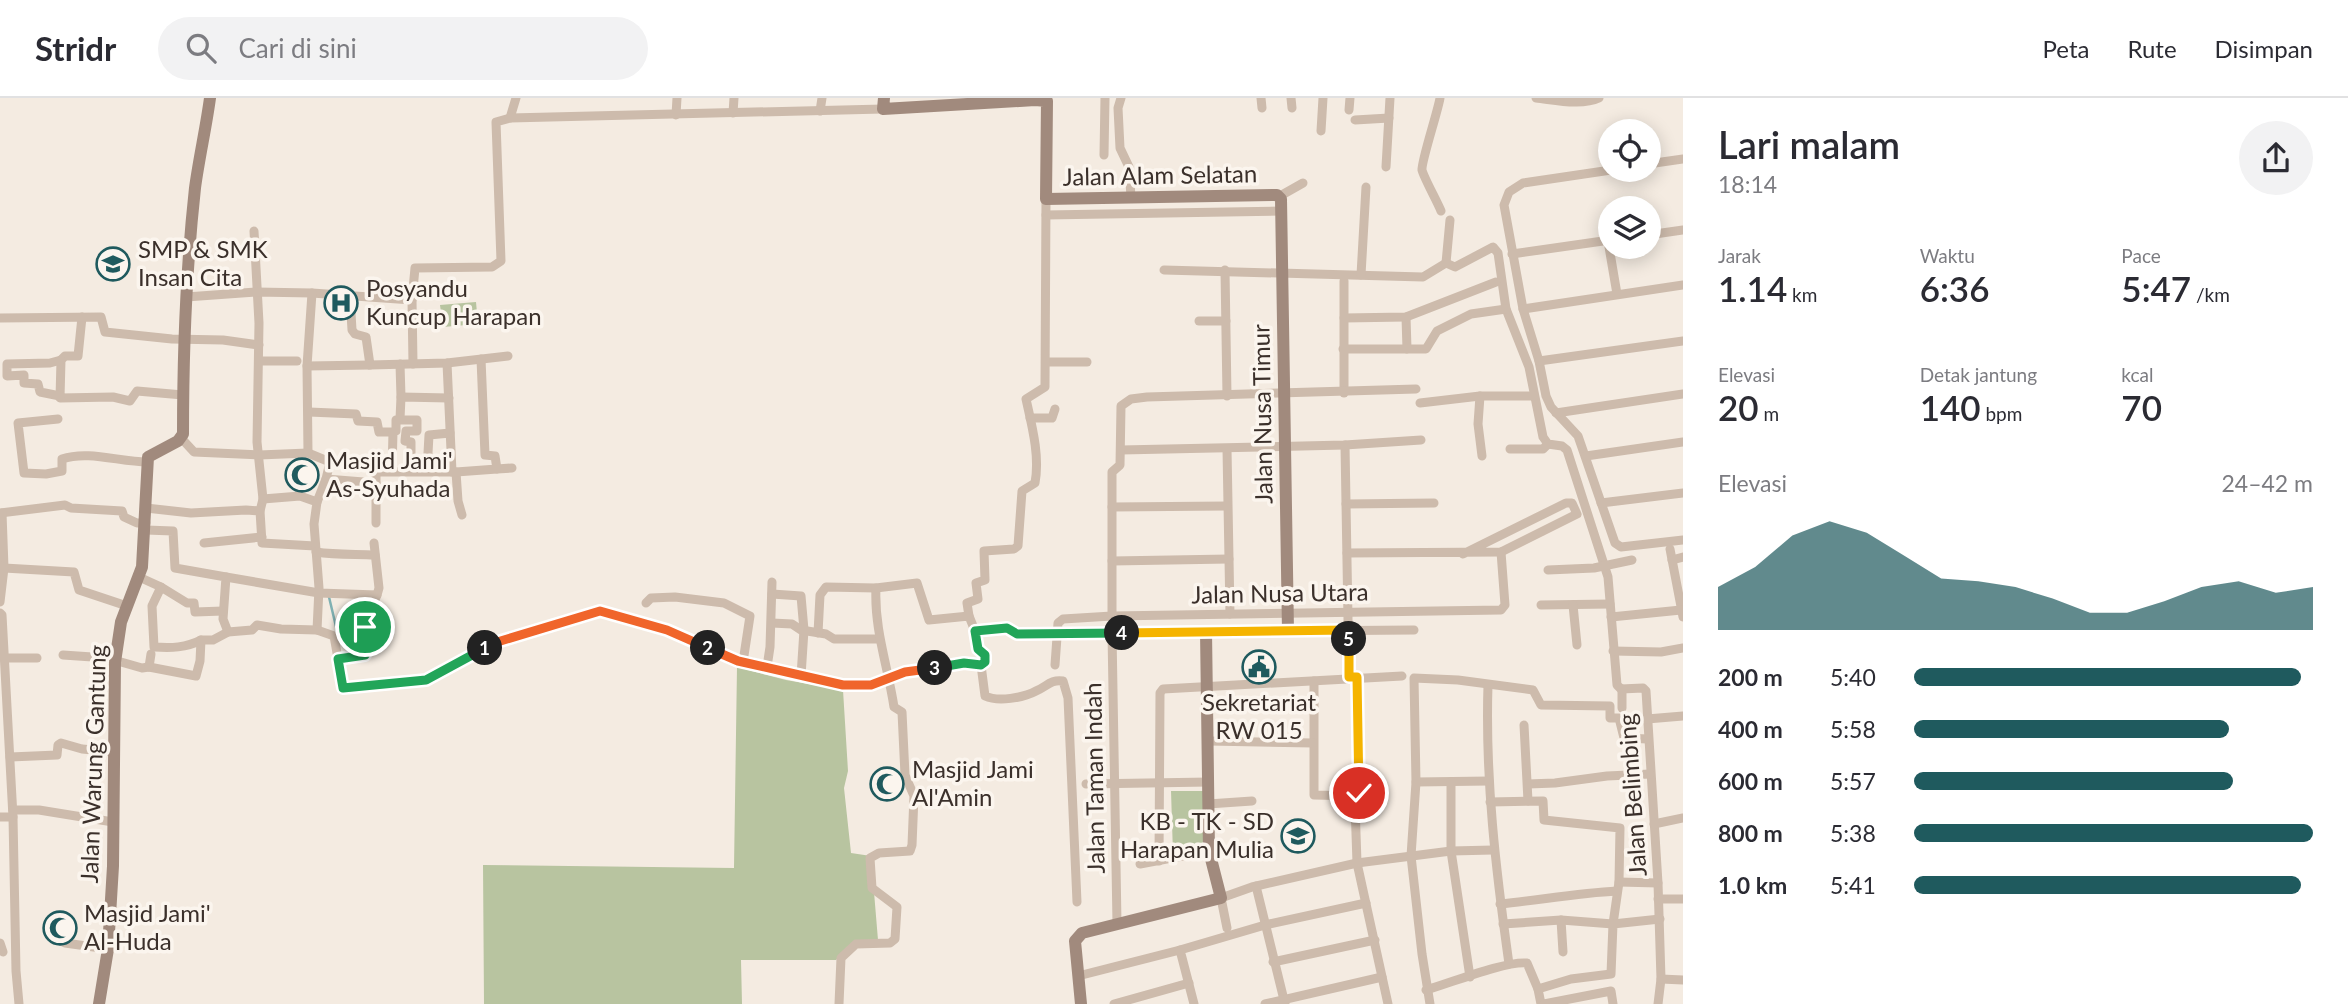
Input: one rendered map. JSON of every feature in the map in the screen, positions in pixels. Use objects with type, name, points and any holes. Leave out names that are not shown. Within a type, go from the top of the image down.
[{"type":"street","points":[[210,98],[196,184],[186,297],[182,439],[194,452],[312,454],[330,462],[317,502],[314,524],[323,592],[317,630]]},
{"type":"street","points":[[413,364],[412,300],[415,268],[492,267],[501,261],[494,125],[500,120],[510,118],[516,98]]},
{"type":"street","points":[[676,115],[677,98]]},
{"type":"street","points":[[733,113],[734,98]]},
{"type":"street","points":[[820,111],[822,98]]},
{"type":"street","points":[[1104,155],[1105,98]]},
{"type":"street","points":[[1121,98],[1118,108],[1120,148],[1129,167],[1131,197]]},
{"type":"street","points":[[1321,131],[1323,98]]},
{"type":"street","points":[[1349,110],[1350,98]]},
{"type":"street","points":[[1386,167],[1390,98]]},
{"type":"street","points":[[1440,98],[1434,128],[1422,164],[1424,175],[1432,187],[1441,211]]},
{"type":"street","points":[[1536,98],[1574,101],[1594,101],[1599,98]]},
{"type":"street","name":"Jalan Alam Selatan","points":[[510,118],[820,111],[884,103],[1035,99],[1049,105],[1046,199],[1280,196]]},
{"type":"street","points":[[1355,120],[1390,118]]},
{"type":"street","points":[[1661,162],[1683,159]]},
{"type":"street","points":[[1598,172],[1523,183],[1509,192],[1504,205],[1522,309],[1539,361],[1546,396],[1556,413],[1578,436],[1618,546],[1683,540]]},
{"type":"street","points":[[1280,196],[1303,183]]},
{"type":"street","points":[[1361,275],[1366,187]]},
{"type":"street","points":[[1202,196],[1202,211]]},
{"type":"street","name":"Jalan Nusa Timur","points":[[1280,196],[1288,631]]},
{"type":"street","points":[[1046,199],[1045,387],[1026,399],[1037,474],[1035,483],[1022,491],[1018,546],[1014,549],[984,551],[985,580],[976,583],[978,599],[967,603],[978,649],[985,655],[985,662],[981,665],[985,696],[994,700],[1035,692],[1055,680],[1063,681],[1068,698],[1077,902]]},
{"type":"street","points":[[1046,215],[1281,211]]},
{"type":"street","points":[[1446,263],[1450,220]]},
{"type":"street","points":[[254,230],[259,345],[257,442],[263,499],[260,511],[262,543],[316,549],[341,556],[352,553],[375,555]]},
{"type":"street","points":[[1661,233],[1683,230]]},
{"type":"street","points":[[1512,254],[1598,242]]},
{"type":"street","points":[[1446,263],[1455,267],[1493,247],[1498,253],[1506,309],[1529,367],[1543,437],[1548,444],[1543,449],[1510,449]]},
{"type":"street","points":[[1611,259],[1616,294]]},
{"type":"street","points":[[1164,270],[1423,276],[1446,263]]},
{"type":"street","points":[[1225,270],[1227,396]]},
{"type":"street","points":[[1343,393],[1344,281]]},
{"type":"street","points":[[1344,318],[1406,317],[1496,282]]},
{"type":"street","points":[[1522,309],[1683,285]]},
{"type":"street","points":[[186,297],[256,292],[412,300]]},
{"type":"street","points":[[312,293],[307,366],[312,454]]},
{"type":"street","points":[[350,296],[352,330],[355,334],[366,337],[370,365]]},
{"type":"street","points":[[1343,349],[1426,349],[1437,331],[1471,314],[1506,309]]},
{"type":"street","points":[[82,317],[78,356],[65,356],[50,363],[6,364],[7,376],[24,375],[24,383],[38,384],[40,391],[60,397],[113,397],[130,401],[137,391],[183,395]]},
{"type":"street","points":[[0,318],[101,317],[105,332],[259,345]]},
{"type":"street","points":[[1406,317],[1407,349]]},
{"type":"street","points":[[1199,321],[1226,321]]},
{"type":"street","points":[[1539,361],[1683,341]]},
{"type":"street","points":[[307,366],[447,363],[508,356]]},
{"type":"street","points":[[481,359],[485,455],[495,456],[497,469]]},
{"type":"street","points":[[60,397],[61,360]]},
{"type":"street","points":[[259,361],[297,361]]},
{"type":"street","points":[[1046,362],[1087,362]]},
{"type":"street","points":[[447,363],[450,433],[462,515]]},
{"type":"street","points":[[400,364],[400,419]]},
{"type":"street","points":[[1112,616],[1112,472],[1119,467],[1121,406],[1131,399],[1416,389]]},
{"type":"street","points":[[1556,413],[1683,394]]},
{"type":"street","points":[[1420,403],[1480,396],[1534,396]]},
{"type":"street","points":[[1480,396],[1478,424],[1482,456]]},
{"type":"street","points":[[401,397],[449,398]]},
{"type":"street","points":[[1030,418],[1052,418],[1055,409]]},
{"type":"street","points":[[309,412],[356,414],[358,421],[377,422],[378,432],[393,432]]},
{"type":"street","points":[[58,419],[18,424],[24,473],[46,474],[62,471],[62,459],[66,457],[87,456],[147,462],[152,453],[182,439]]},
{"type":"street","points":[[392,471],[393,432],[396,431],[396,420],[400,419],[417,420],[417,431],[405,431],[405,441],[411,442],[411,471]]},
{"type":"street","points":[[427,471],[427,437],[431,434],[450,433]]},
{"type":"street","points":[[1121,450],[1227,449],[1421,440]]},
{"type":"street","points":[[1586,456],[1683,442]]},
{"type":"street","name":"Jalan Belimbing","points":[[1548,444],[1562,446],[1567,450],[1605,566],[1617,685],[1622,688],[1645,689],[1660,919],[1661,979],[1658,1004]]},
{"type":"street","points":[[1314,681],[1314,795],[1359,794],[1348,612],[1345,445]]},
{"type":"street","points":[[1227,449],[1230,614]]},
{"type":"street","name":"Jalan Warung Gantung","points":[[99,1004],[108,949],[115,752],[115,662],[121,622],[142,567],[147,462]]},
{"type":"street","points":[[376,523],[376,472],[454,472],[512,468]]},
{"type":"street","points":[[326,479],[376,483]]},
{"type":"street","points":[[1601,503],[1683,493]]},
{"type":"street","points":[[263,499],[300,496],[317,502]]},
{"type":"street","points":[[1346,504],[1434,503]]},
{"type":"street","points":[[1347,553],[1463,554],[1501,552],[1577,514],[1572,503],[1566,503],[1463,554]]},
{"type":"street","points":[[0,602],[1,513],[65,505],[71,508],[122,511],[124,517],[137,523],[173,531],[175,568],[323,592],[377,595]]},
{"type":"street","points":[[1112,507],[1227,506]]},
{"type":"street","points":[[146,508],[191,513],[260,511]]},
{"type":"street","points":[[204,543],[262,537]]},
{"type":"street","points":[[340,659],[365,654],[364,628],[373,626],[373,604],[379,588],[374,543]]},
{"type":"street","name":"Jalan Nusa Utara","points":[[1058,634],[1060,621],[1112,616],[1501,610],[1505,605],[1501,552]]},
{"type":"street","points":[[1611,617],[1682,614],[1671,554],[1683,557]]},
{"type":"street","points":[[1112,561],[1229,559]]},
{"type":"street","points":[[1548,570],[1605,566],[1632,560]]},
{"type":"street","points":[[2,567],[74,572],[79,590],[127,606]]},
{"type":"street","points":[[139,577],[187,603],[194,603],[195,612],[223,611]]},
{"type":"street","points":[[226,577],[223,619],[228,632]]},
{"type":"street","points":[[768,667],[772,582]]},
{"type":"street","points":[[818,633],[820,595],[824,588],[876,588],[919,583],[929,620],[969,616]]},
{"type":"street","points":[[161,587],[152,606],[154,647],[182,647],[201,640],[213,640],[228,632],[252,630],[257,625],[317,630],[333,635],[346,688],[426,680],[494,643],[600,611],[667,630],[743,662],[843,685],[871,685],[905,672],[964,663],[981,665]]},
{"type":"street","points":[[839,1004],[841,958],[856,944],[891,943],[895,938],[897,907],[872,888],[870,858],[879,853],[910,851],[912,845],[914,796],[905,775],[902,712],[894,708],[890,677],[879,639],[876,588]]},
{"type":"street","points":[[772,594],[801,596],[804,630],[802,676]]},
{"type":"street","points":[[646,603],[651,598],[691,598],[724,603],[750,616],[743,662]]},
{"type":"street","points":[[1541,605],[1610,604]]},
{"type":"street","points":[[1573,605],[1577,645]]},
{"type":"street","points":[[0,613],[13,813],[19,1004]]},
{"type":"street","points":[[772,624],[792,624],[834,639],[879,639]]},
{"type":"street","points":[[975,631],[1007,628],[1017,634],[1058,634],[1414,630]]},
{"type":"street","points":[[1206,631],[1209,851],[1227,929]]},
{"type":"street","name":"Jalan Taman Indah","points":[[1112,633],[1117,923]]},
{"type":"street","points":[[1055,665],[1058,634]]},
{"type":"street","points":[[63,655],[107,658],[142,668],[196,676],[201,640]]},
{"type":"street","points":[[1613,651],[1661,652],[1683,648]]},
{"type":"street","points":[[149,667],[151,654]]},
{"type":"street","points":[[5,658],[37,657]]},
{"type":"street","points":[[1159,861],[1161,691],[1166,688],[1402,676]]},
{"type":"street","points":[[1430,1004],[1426,990],[1412,856],[1416,782],[1414,678],[1458,680],[1533,690],[1541,705],[1609,706],[1610,718],[1619,718],[1624,738],[1648,739]]},
{"type":"street","points":[[1488,685],[1493,850],[1509,964]]},
{"type":"street","points":[[1622,688],[1622,708]]},
{"type":"street","points":[[1647,719],[1683,716]]},
{"type":"street","points":[[1524,725],[1528,801]]},
{"type":"street","points":[[1209,741],[1313,743]]},
{"type":"street","points":[[10,757],[57,755],[58,745],[61,743],[82,749],[115,752]]},
{"type":"street","points":[[1528,784],[1650,774]]},
{"type":"street","points":[[1416,782],[1489,781]]},
{"type":"street","points":[[1086,784],[1209,782]]},
{"type":"street","points":[[1451,782],[1451,851],[1470,977]]},
{"type":"street","points":[[1208,804],[1252,801]]},
{"type":"street","points":[[1490,802],[1543,801],[1544,820],[1619,827],[1618,887],[1611,974],[1571,979],[1538,989]]},
{"type":"street","points":[[1355,804],[1357,863],[1388,1004]]},
{"type":"street","points":[[0,817],[39,810],[113,822]]},
{"type":"street","points":[[1654,824],[1683,818]]},
{"type":"street","points":[[1081,1004],[1077,938],[1082,933],[1221,898],[1256,886],[1357,863],[1451,851],[1493,850]]},
{"type":"street","points":[[1140,864],[1209,851]]},
{"type":"street","points":[[1500,904],[1658,883]]},
{"type":"street","points":[[1256,886],[1285,1002]]},
{"type":"street","points":[[1658,899],[1683,899]]},
{"type":"street","points":[[1079,976],[1265,926],[1366,903]]},
{"type":"street","points":[[1503,923],[1561,920],[1613,923],[1660,919]]},
{"type":"street","points":[[1561,920],[1563,952]]},
{"type":"street","points":[[57,939],[65,943],[108,949]]},
{"type":"street","points":[[1273,962],[1375,940]]},
{"type":"street","points":[[1180,950],[1194,1004]]},
{"type":"street","points":[[1426,990],[1509,964],[1527,963],[1542,1004],[1611,991],[1614,1004]]},
{"type":"street","points":[[1265,1004],[1285,1002],[1382,977]]},
{"type":"street","points":[[1661,979],[1683,980]]},
{"type":"street","points":[[1114,1004],[1189,983]]},
{"type":"green space","points":[[476,302],[478,324],[443,327],[440,305]]},
{"type":"green space","points":[[737,667],[786,680],[843,690],[848,771],[844,788],[851,853],[871,856],[878,940],[853,942],[836,960],[741,960],[742,1004],[484,1004],[483,865],[734,868]]},
{"type":"green space","points":[[1171,791],[1204,791],[1205,847],[1173,854]]},
{"type":"waterway","points":[[329,597],[338,635]]},
{"type":"place","name":"SMP & SMK Insan Cita","points":[[113,264]]},
{"type":"place","name":"Posyandu Kuncup Harapan","points":[[341,303]]},
{"type":"place","name":"Masjid Jami' As-Syuhada","points":[[302,475]]},
{"type":"place","name":"Sekretariat RW 015","points":[[1259,667]]},
{"type":"place","name":"Masjid Jami Al'Amin","points":[[887,784]]},
{"type":"place","name":"KB - TK - SD Harapan Mulia","points":[[1298,836]]},
{"type":"place","name":"Masjid Jami' Al-Huda","points":[[60,928]]},
{"type":"route","points":[[365,627],[365,655],[338,659],[343,688],[426,680],[494,643],[600,611],[667,630],[738,661],[843,685],[871,685],[905,672],[964,663],[981,665],[985,662],[985,655],[978,649],[975,631],[1007,628],[1017,634],[1349,630],[1349,677],[1357,677],[1359,793]]}]
